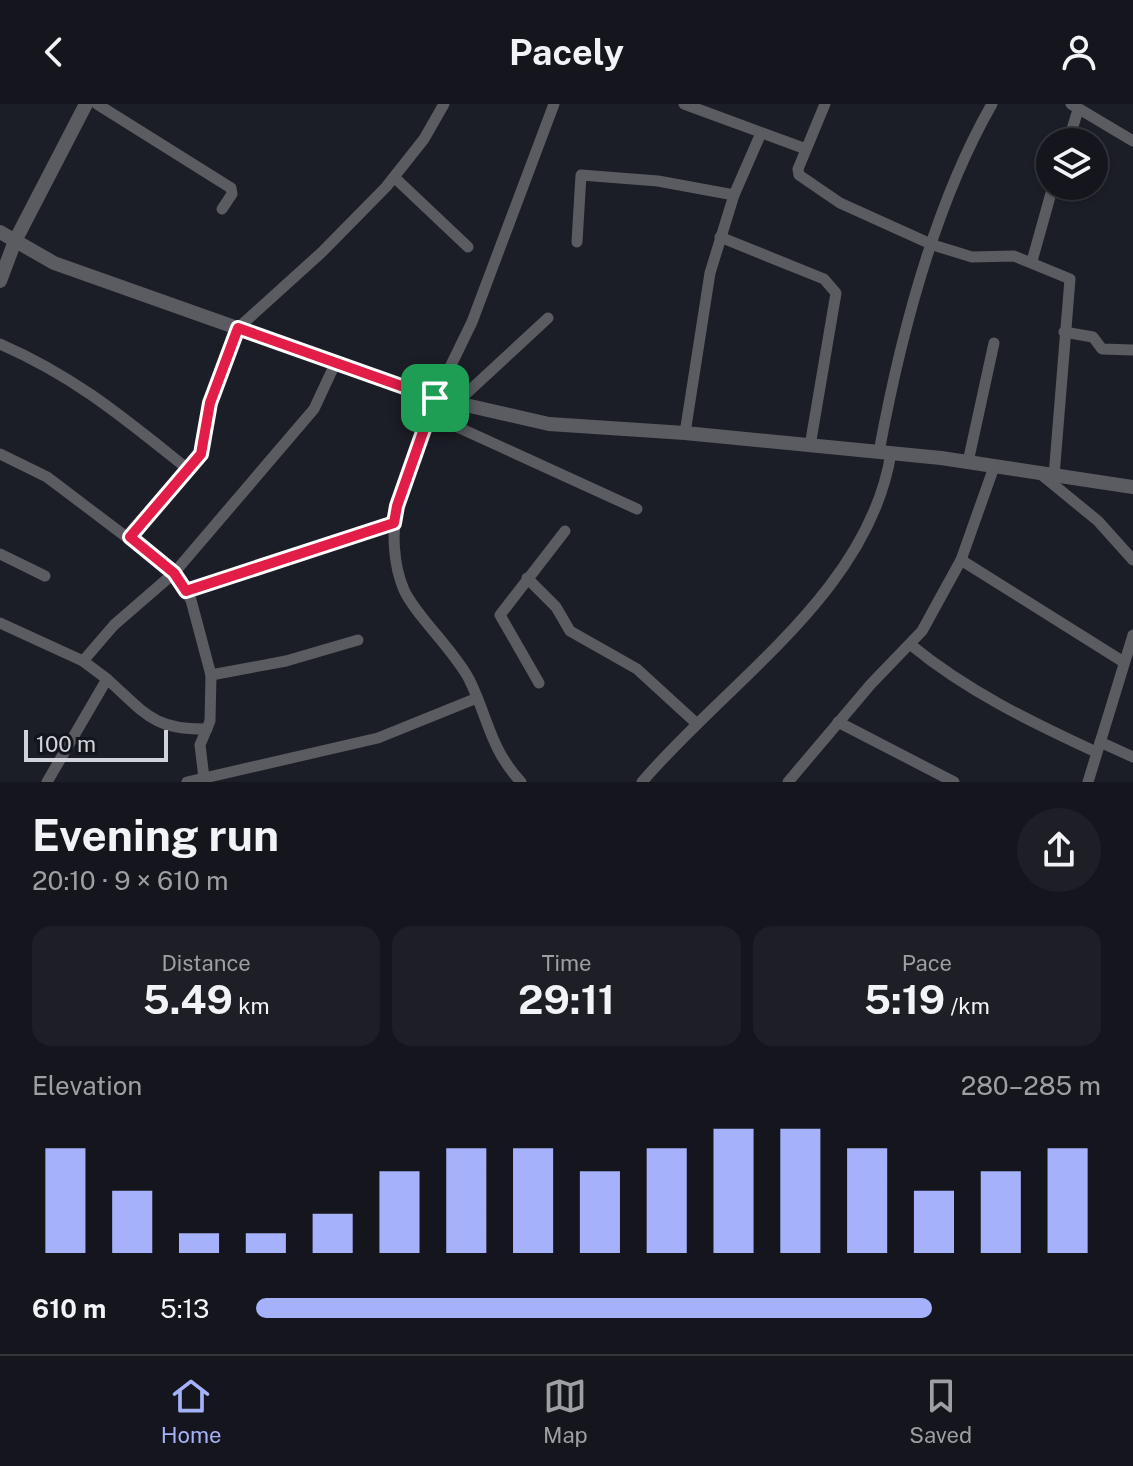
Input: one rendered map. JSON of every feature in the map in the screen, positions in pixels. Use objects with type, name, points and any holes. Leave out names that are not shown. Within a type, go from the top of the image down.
[{"type":"street","points":[[0,281],[15,241],[86,104]]},
{"type":"street","points":[[97,104],[231,188],[232,194],[222,209]]},
{"type":"street","points":[[130,537],[189,470],[204,448],[210,403],[238,328],[321,253],[394,177],[424,139],[444,104]]},
{"type":"street","points":[[521,782],[495,749],[477,698],[441,636],[405,592],[396,562],[394,523],[435,398],[467,334],[554,104]]},
{"type":"street","points":[[684,104],[806,149]]},
{"type":"street","points":[[825,104],[798,169],[799,175],[840,203],[933,245],[972,257],[997,254],[1032,261],[1070,279],[1047,474]]},
{"type":"street","points":[[642,782],[696,723],[795,627],[824,591],[877,510],[897,356],[964,154],[992,104]]},
{"type":"street","points":[[1071,128],[1075,107],[1133,141]]},
{"type":"street","points":[[685,433],[710,273],[734,195],[761,133]]},
{"type":"street","points":[[577,242],[581,175],[658,181],[734,195]]},
{"type":"street","points":[[394,177],[468,247]]},
{"type":"street","points":[[1032,261],[1049,200]]},
{"type":"street","points":[[0,232],[54,263],[455,404],[549,424],[685,433],[885,453],[1133,487]]},
{"type":"street","points":[[720,237],[824,279],[836,293],[810,446]]},
{"type":"street","points":[[455,404],[548,318]]},
{"type":"street","points":[[1064,332],[1093,337],[1102,349],[1133,350]]},
{"type":"street","points":[[968,462],[994,343]]},
{"type":"street","points":[[0,344],[43,363],[115,408],[189,470]]},
{"type":"street","points":[[83,661],[114,625],[174,573],[314,409],[335,364]]},
{"type":"street","points":[[429,414],[637,509]]},
{"type":"street","points":[[0,454],[30,466],[130,537],[174,573],[186,591],[211,675],[207,729],[200,745],[204,778]]},
{"type":"street","points":[[788,782],[838,722],[911,645],[936,609],[961,560],[994,467]]},
{"type":"street","points":[[1047,474],[1098,521],[1133,560]]},
{"type":"street","points":[[186,591],[394,523]]},
{"type":"street","points":[[539,683],[500,615],[565,531]]},
{"type":"street","points":[[0,554],[45,576]]},
{"type":"street","points":[[961,560],[1127,656]]},
{"type":"street","points":[[527,578],[556,607],[570,631],[637,669],[696,723]]},
{"type":"street","points":[[0,623],[83,661],[163,725],[177,730],[207,729]]},
{"type":"street","points":[[1088,782],[1133,635]]},
{"type":"street","points":[[211,675],[286,661],[358,640]]},
{"type":"street","points":[[911,645],[934,665],[1003,708],[1098,747],[1133,757]]},
{"type":"street","points":[[47,782],[107,679]]},
{"type":"street","points":[[187,782],[378,738],[477,698]]},
{"type":"street","points":[[838,722],[954,782]]},
{"type":"route","points":[[238,328],[435,398],[397,506],[394,523],[186,591],[174,573],[130,537],[201,454],[210,403],[238,328]]}]
